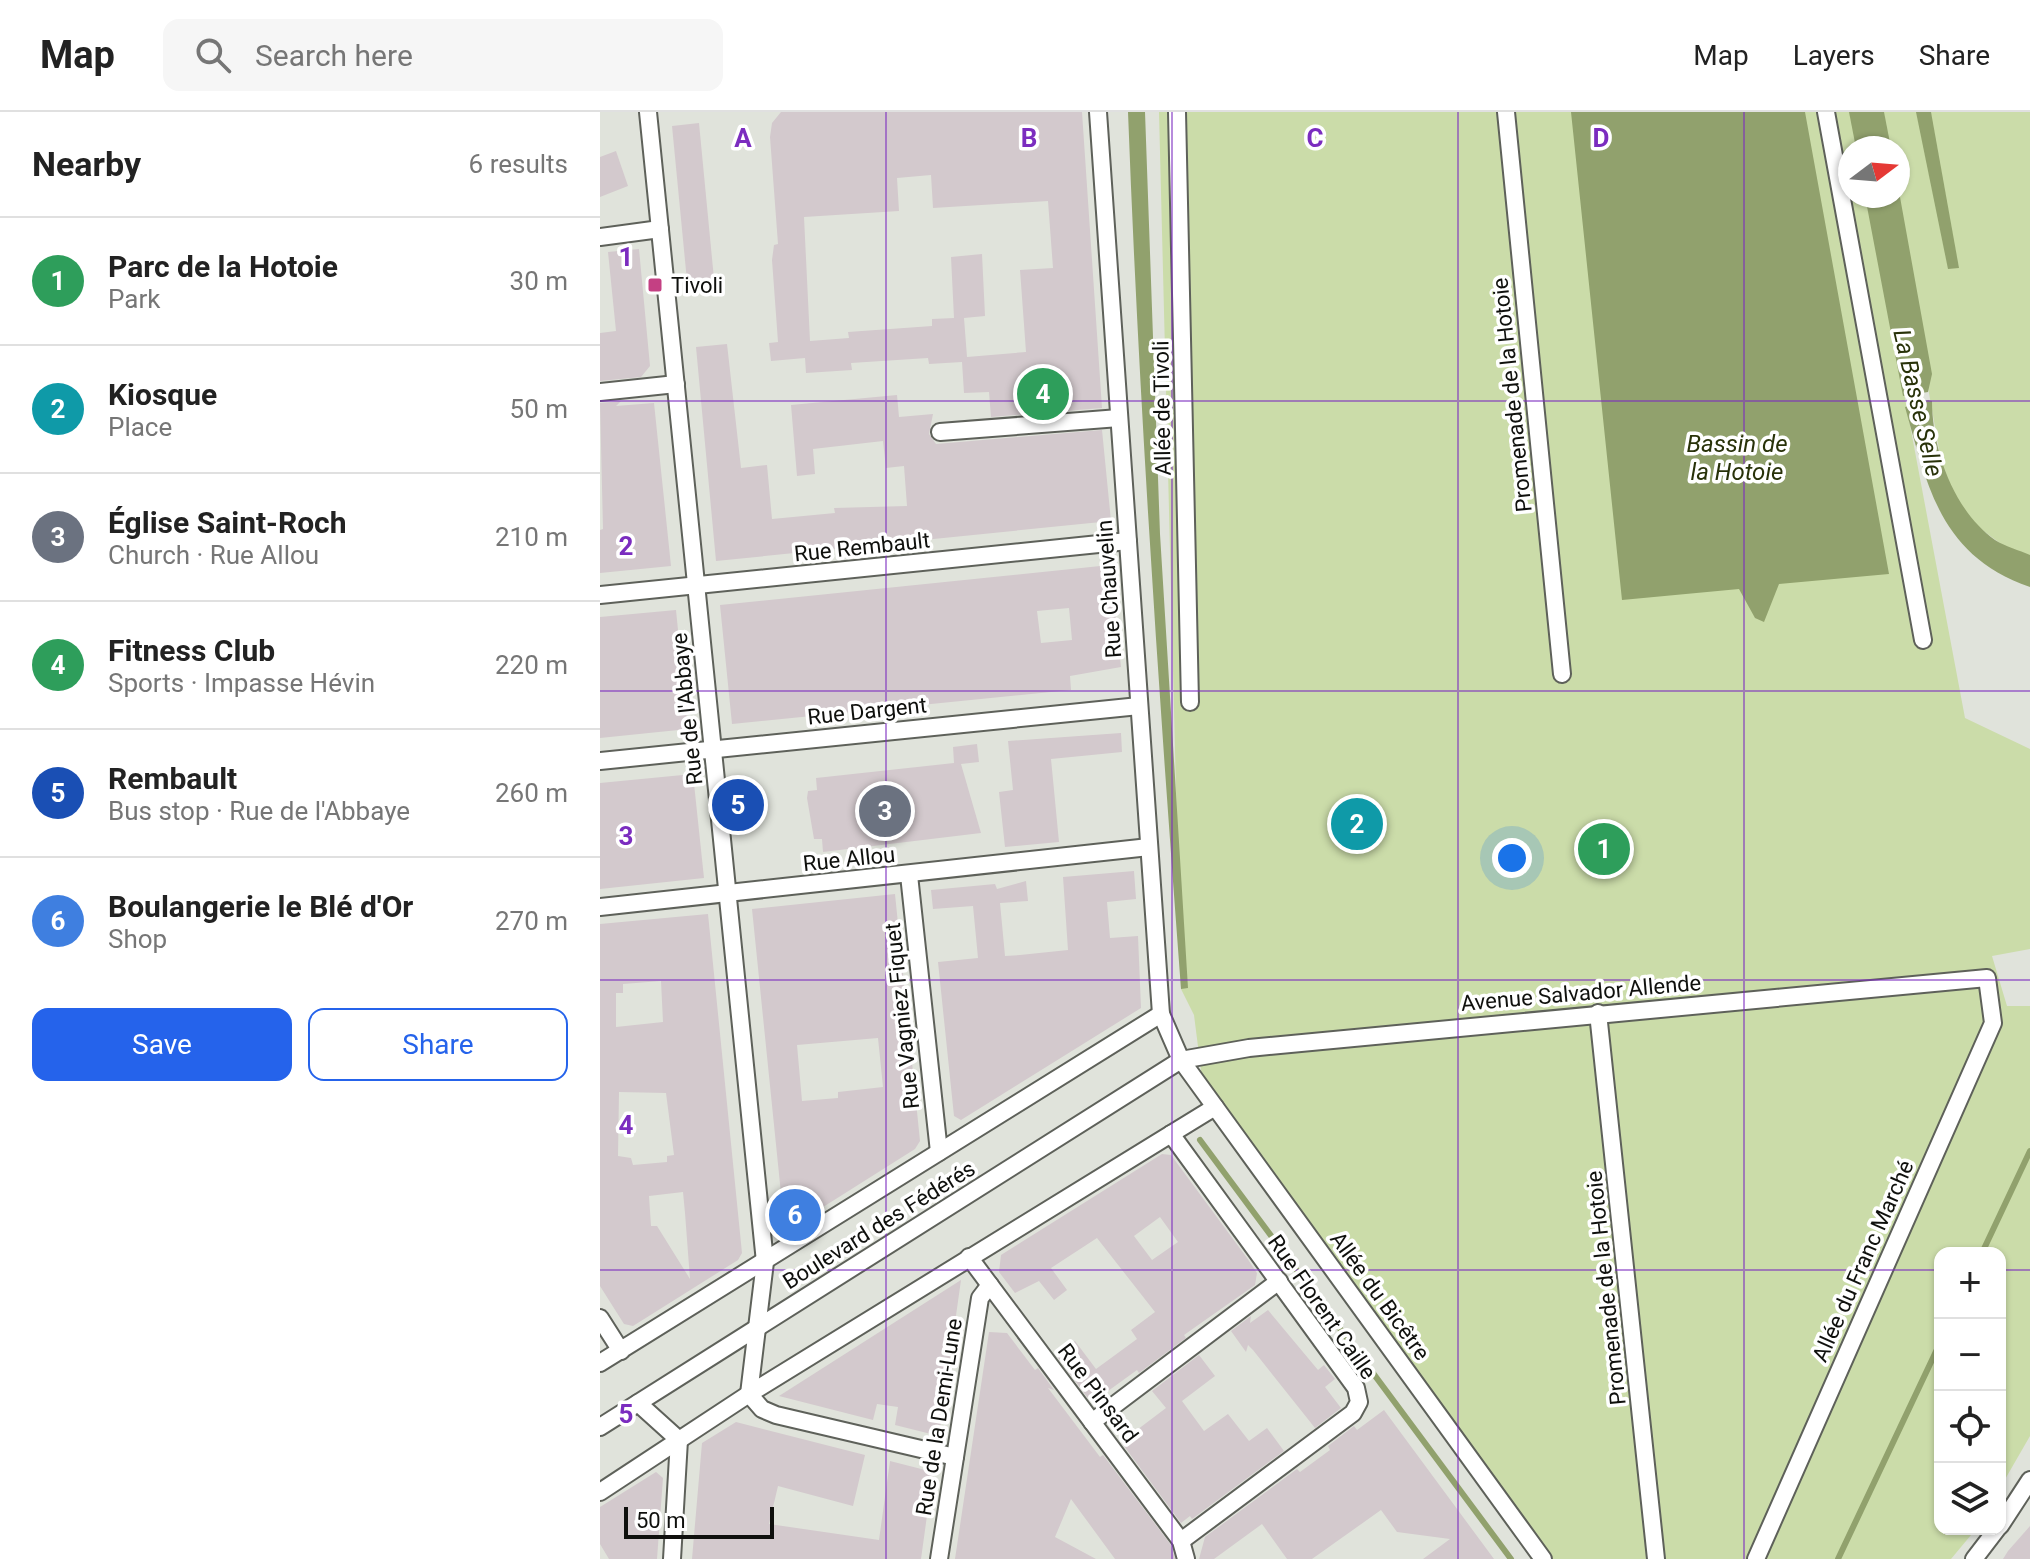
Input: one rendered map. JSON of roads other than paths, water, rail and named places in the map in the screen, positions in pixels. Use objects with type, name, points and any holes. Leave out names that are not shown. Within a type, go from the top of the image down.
[{"type":"street","name":"Rue de l'Abbaye","points":[[648,112],[765,1262],[749,1394]]},
{"type":"street","name":"Rue Chauvelin","points":[[1098,112],[1161,1014],[1181,1060]]},
{"type":"street","name":"Allée de Tivoli","points":[[1177,112],[1190,702]]},
{"type":"street","name":"Promenade de la Hotoie","points":[[1506,112],[1562,674]]},
{"type":"street","points":[[1826,112],[1923,640]]},
{"type":"street","points":[[600,237],[660,229]]},
{"type":"street","points":[[600,392],[676,384]]},
{"type":"street","points":[[940,432],[1119,418]]},
{"type":"street","name":"Rue Rembault","points":[[600,595],[1128,541]]},
{"type":"street","name":"Rue Dargent","points":[[600,761],[1139,706]]},
{"type":"street","name":"Rue Allou","points":[[600,907],[1149,847]]},
{"type":"street","name":"Rue Vagniez Fiquet","points":[[909,875],[939,1152]]},
{"type":"street","name":"Avenue Salvador Allende","points":[[1181,1060],[1239,1049],[1987,978]]},
{"type":"street","name":"Allée du Franc Marché","points":[[1756,1559],[1993,1023],[1987,978]]},
{"type":"street","name":"Promenade de la Hotoie","points":[[1598,1013],[1656,1559]]},
{"type":"street","name":"Boulevard des Fédérés","points":[[600,1363],[1161,1014]]},
{"type":"street","name":"Boulevard des Fédérés","points":[[600,1427],[1181,1060]]},
{"type":"street","name":"Allée du Bicêtre","points":[[1181,1060],[1543,1559]]},
{"type":"street","points":[[600,1492],[749,1394],[1215,1107]]},
{"type":"street","name":"Rue Florent Caille","points":[[1171,1134],[1356,1388],[1359,1402],[1353,1413],[1181,1541]]},
{"type":"street","name":"Rue Pinsard","points":[[969,1257],[1181,1541],[1186,1559]]},
{"type":"street","points":[[1092,1422],[1279,1281]]},
{"type":"street","name":"Rue de la Demi-Lune","points":[[939,1559],[980,1298],[990,1285]]},
{"type":"street","points":[[600,1318],[621,1351]]},
{"type":"street","points":[[749,1394],[762,1409],[776,1415],[955,1457]]},
{"type":"street","points":[[638,1403],[679,1440]]},
{"type":"street","points":[[672,1559],[679,1440]]},
{"type":"street","points":[[2006,1517],[2029,1486]]},
{"type":"street","points":[[1974,1559],[1993,1535]]},
{"type":"water","points":[[1128,112],[1145,112],[1160,534],[1188,988],[1181,989],[1150,551]]},
{"type":"water","name":"Bassin de la Hotoie","points":[[1571,112],[1805,112],[1889,574],[1779,584],[1764,622],[1755,618],[1739,589],[1622,600]]},
{"type":"water","points":[[1849,112],[1884,112],[1889,136],[1854,136]]},
{"type":"water","points":[[1916,112],[1931,112],[1959,268],[1948,269]]},
{"type":"water","points":[[1867,208],[1902,208],[1932,374],[1928,392],[1903,396]]},
{"type":"water","points":[[1932,401],[1941,459],[1957,496],[1968,513],[1995,540],[2030,555],[2030,587],[2000,574],[1976,557],[1957,538],[1943,516],[1931,492],[1905,407]]},
{"type":"waterway","points":[[1200,1140],[1511,1559]]},
{"type":"waterway","points":[[1985,1247],[2030,1151]]},
{"type":"waterway","points":[[1838,1559],[1934,1356]]},
{"type":"place","name":"Tivoli","points":[[655,285]]},
{"type":"place","name":"Fitness Club","points":[[1043,394]]},
{"type":"place","name":"Rembault","points":[[738,805]]},
{"type":"place","name":"Église Saint-Roch","points":[[885,811]]},
{"type":"place","name":"Kiosque","points":[[1357,824]]},
{"type":"place","name":"Parc de la Hotoie","points":[[1604,849]]},
{"type":"place","name":"Boulangerie le Blé d'Or","points":[[795,1215]]},
{"type":"water label","name":"La Basse Selle","points":[[1918,403]]}]
